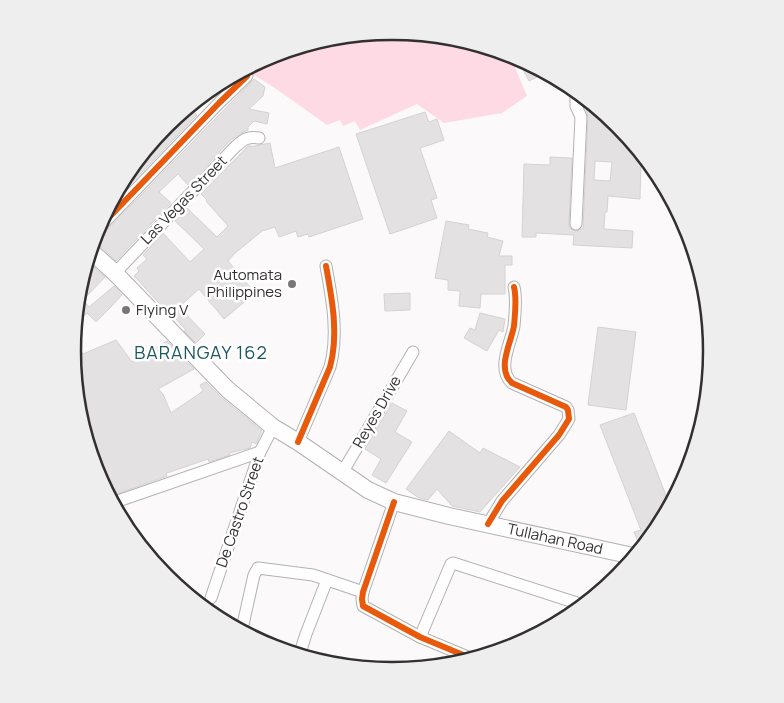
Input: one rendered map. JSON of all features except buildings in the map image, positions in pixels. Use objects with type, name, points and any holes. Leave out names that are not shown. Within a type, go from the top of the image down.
[{"type":"main road","name":"Tullahan Road","points":[[95,257],[114,273],[227,390],[273,427],[368,490],[394,502],[628,555]]},
{"type":"street","points":[[113,214],[247,76]]},
{"type":"street","points":[[576,100],[576,106],[582,117],[576,224]]},
{"type":"street","name":"Las Vegas Street","points":[[114,273],[234,148],[250,137],[259,138]]},
{"type":"street","points":[[298,442],[333,356],[335,340],[334,323],[326,266]]},
{"type":"street","points":[[488,524],[502,501],[559,435],[569,419],[566,407],[508,380],[505,362],[514,328],[516,299],[514,287]]},
{"type":"street","name":"Reyes Drive","points":[[342,473],[413,352]]},
{"type":"street","name":"De Castro Street","points":[[211,598],[260,452],[273,427]]},
{"type":"street","points":[[119,501],[260,452]]},
{"type":"street","points":[[394,502],[363,592],[363,606],[420,637],[462,655]]},
{"type":"street","points":[[420,637],[451,564],[455,563],[577,603]]},
{"type":"street","points":[[243,625],[254,575],[258,568],[313,575],[363,592]]},
{"type":"street","points":[[302,649],[327,580]]},
{"type":"shaded area","points":[[392,40],[453,46],[511,64],[514,65],[527,96],[502,113],[444,123],[417,104],[360,130],[355,121],[343,126],[340,120],[327,125],[251,74],[292,57],[331,46]]},
{"type":"cycle path","points":[[114,213],[247,76]]},
{"type":"cycle path","points":[[298,442],[330,367],[333,355],[334,316],[326,266]]},
{"type":"cycle path","points":[[488,524],[502,501],[559,435],[569,419],[566,407],[512,383],[507,377],[505,363],[514,326],[516,301],[514,287]]},
{"type":"cycle path","points":[[394,502],[363,592],[363,606],[420,637],[462,655]]},
{"type":"place","name":"Automata Philippines","points":[[292,284]]},
{"type":"place","name":"Flying V","points":[[126,310]]},
{"type":"district","name":"BARANGAY 162","points":[[201,353]]}]
